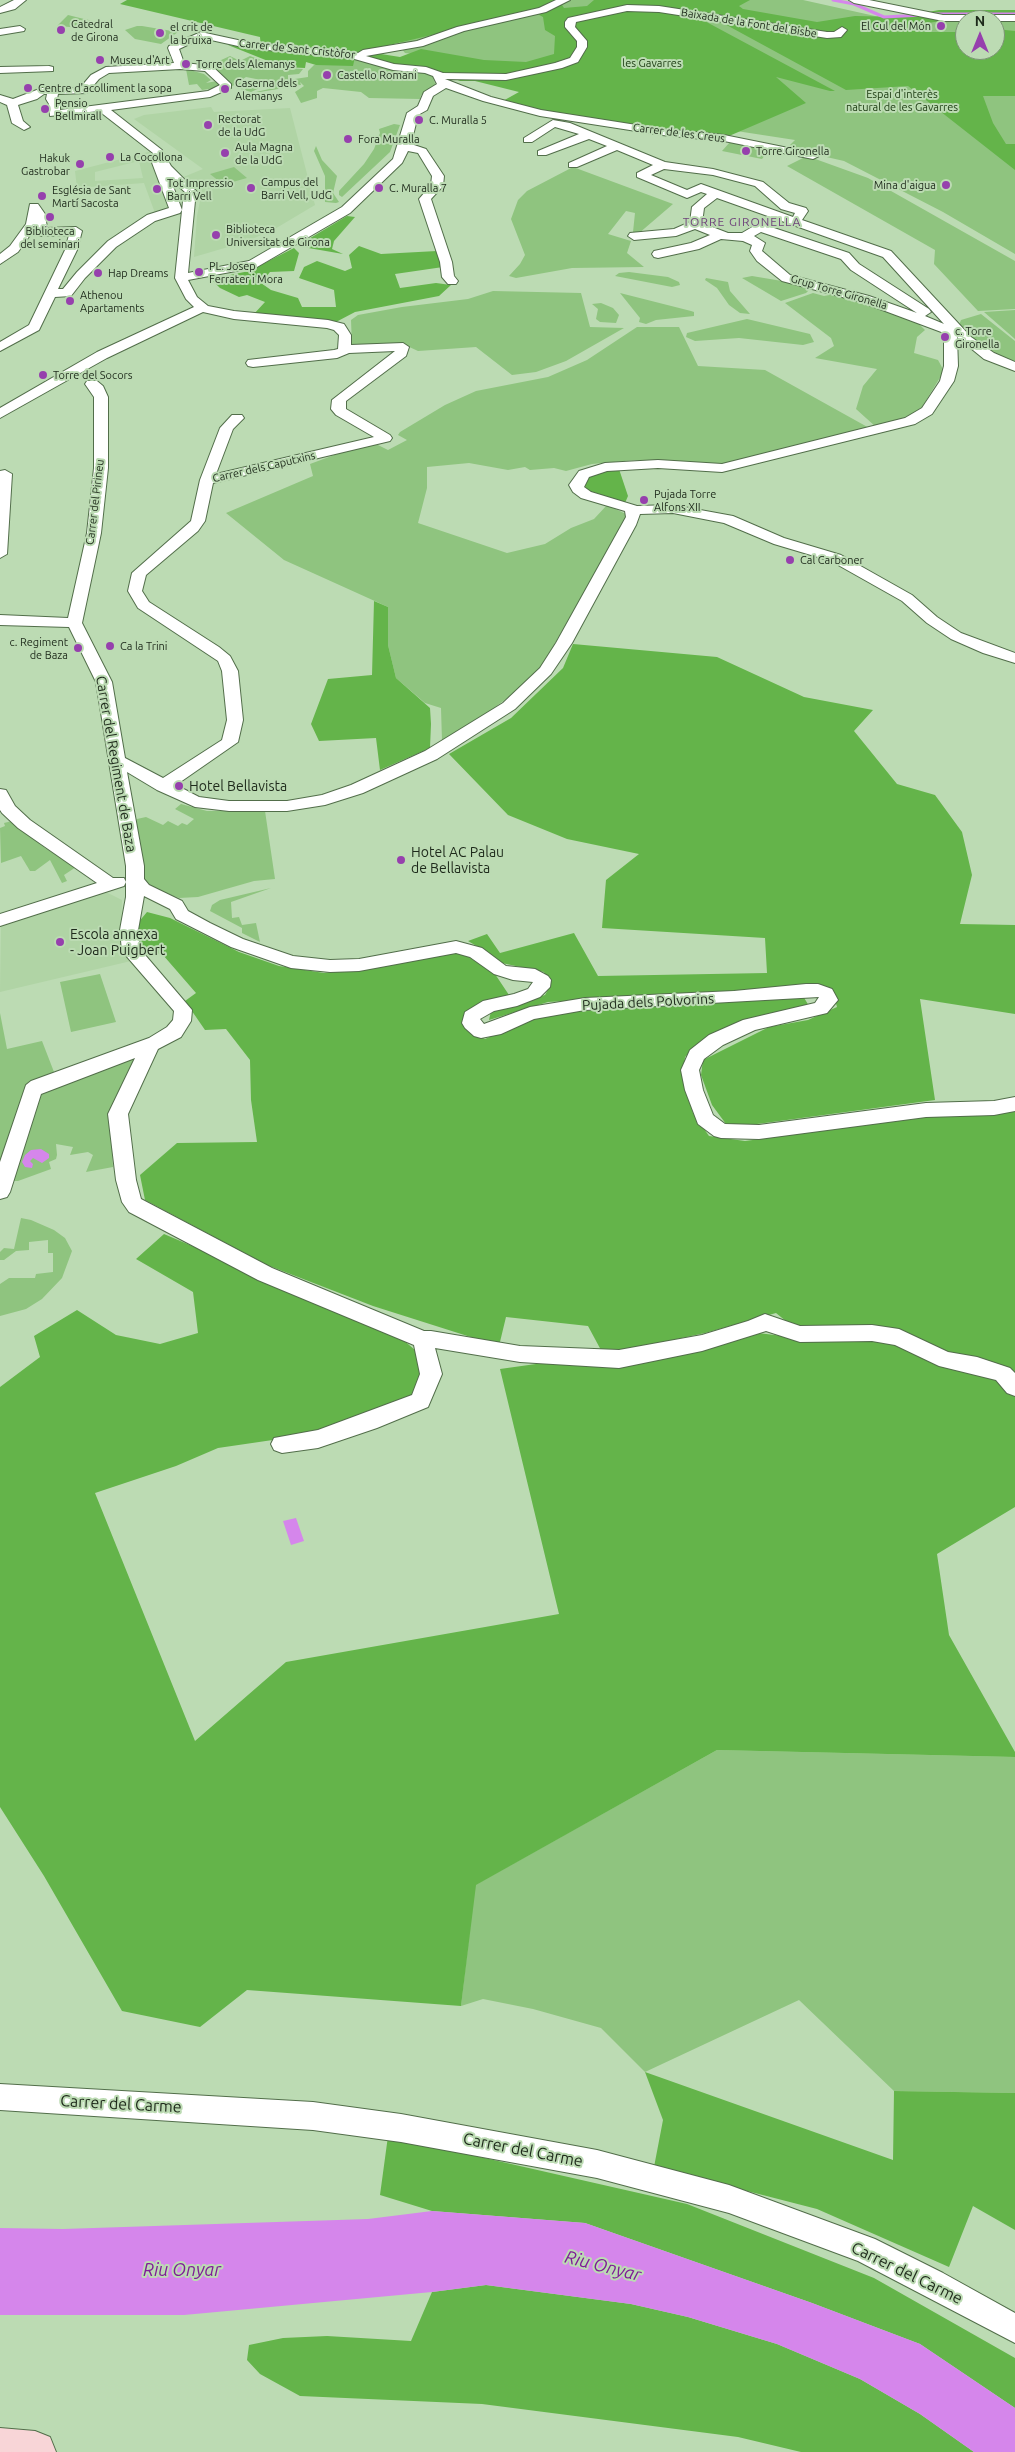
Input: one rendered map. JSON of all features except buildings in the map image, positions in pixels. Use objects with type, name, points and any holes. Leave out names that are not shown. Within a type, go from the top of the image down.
[{"type":"main road","points":[[0,2449],[35,2452]]},
{"type":"street","points":[[0,10],[11,8],[21,0]]},
{"type":"street","points":[[341,53],[384,51],[409,46],[461,29],[542,10],[564,0]]},
{"type":"street","points":[[854,0],[900,7],[943,18],[1015,18]]},
{"type":"street","name":"Baixada de la Font del Bisbe","points":[[442,80],[506,76],[558,66],[574,60],[582,47],[582,41],[572,30],[570,22],[615,10],[659,9],[752,25],[827,35],[838,35],[842,30]]},
{"type":"street","points":[[2,32],[20,29]]},
{"type":"street","name":"Carrer de Sant Cristòfor","points":[[180,66],[173,48],[201,35],[254,46],[341,53],[363,57],[393,67],[426,70],[442,80]]},
{"type":"street","points":[[0,98],[12,103],[47,92],[83,91],[95,77],[106,70],[180,66],[208,68],[227,86],[210,94],[54,114],[55,104],[51,99],[47,92],[45,87],[53,55]]},
{"type":"street","points":[[0,70],[47,73]]},
{"type":"street","points":[[181,278],[253,264],[346,210],[398,161],[413,113],[423,108],[428,94],[442,80],[513,106],[570,121],[588,135],[663,165],[713,172],[759,184],[785,206],[802,211],[795,222]]},
{"type":"street","points":[[12,103],[18,123],[24,127]]},
{"type":"street","points":[[50,293],[67,293],[84,271],[112,244],[151,218],[176,210],[171,181],[157,160],[158,154],[103,109]]},
{"type":"street","points":[[528,140],[553,123],[570,121]]},
{"type":"street","name":"Carrer de les Creus","points":[[570,121],[724,138],[813,156]]},
{"type":"street","points":[[542,153],[588,135]]},
{"type":"street","points":[[404,146],[422,151],[438,176],[436,186],[425,199],[446,262],[448,277],[452,280]]},
{"type":"street","points":[[573,165],[616,146]]},
{"type":"street","points":[[663,165],[641,175],[687,194],[701,188],[887,254],[913,280],[952,330],[989,356],[1015,368]]},
{"type":"street","points":[[171,181],[194,195],[189,201],[184,264],[181,278],[188,294],[202,308],[223,313],[335,326],[343,330],[345,335],[345,348],[342,353],[253,363]]},
{"type":"street","points":[[696,224],[698,207],[715,194]]},
{"type":"street","points":[[0,260],[14,249],[32,224],[34,207],[39,214],[42,232],[76,231],[65,264],[58,273],[34,327],[0,347]]},
{"type":"street","points":[[634,236],[676,232],[696,224],[727,238],[745,237],[776,216]]},
{"type":"street","name":"Grup Torre Gironella","points":[[760,228],[845,256],[856,267],[952,330]]},
{"type":"street","points":[[658,254],[695,246],[719,235]]},
{"type":"street","name":"Grup Torre Gironella","points":[[745,237],[759,243],[756,251],[761,258],[786,278],[889,306],[952,330]]},
{"type":"street","points":[[0,414],[102,355],[202,308]]},
{"type":"street","points":[[952,330],[950,366],[946,381],[927,411],[910,421],[862,435],[722,468],[658,464],[617,466],[592,470],[577,481],[578,490],[586,495],[631,508],[674,508],[728,519],[779,541],[836,558],[908,598],[932,620],[956,636],[988,650],[1015,658]]},
{"type":"street","name":"Carrer dels Caputxins","points":[[207,480],[371,443],[385,438],[341,412],[338,409],[339,400],[401,353],[403,347],[345,348]]},
{"type":"street","name":"Carrer del Pirineu","points":[[74,623],[94,532],[101,468],[101,397],[98,388],[92,384]]},
{"type":"street","name":"Carrer dels Caputxins","points":[[207,480],[227,428],[237,418]]},
{"type":"street","points":[[0,554],[2,471]]},
{"type":"street","points":[[163,786],[230,742],[235,720],[230,671],[225,659],[144,605],[135,591],[139,572],[193,528],[201,512],[202,497],[207,480]]},
{"type":"street","points":[[117,760],[195,802],[204,804],[287,806],[325,800],[379,780],[431,755],[509,706],[538,680],[556,656],[629,525],[632,517],[631,508]]},
{"type":"street","points":[[0,620],[74,623]]},
{"type":"street","name":"Carrer del Regiment de Baza","points":[[74,623],[104,682],[135,866],[135,897],[129,930],[131,951],[183,1010],[182,1020],[174,1032],[150,1046]]},
{"type":"street","points":[[0,794],[15,817],[110,884]]},
{"type":"street","points":[[0,920],[110,884],[135,881]]},
{"type":"street","name":"Pujada dels Polvorins","points":[[135,881],[143,889],[176,905],[182,915],[204,927],[237,943],[291,962],[330,966],[359,965],[456,946],[476,952],[500,970],[539,977],[542,983],[534,993],[517,1000],[490,1005],[474,1014],[471,1017],[470,1023],[480,1031],[494,1029],[510,1020],[530,1013],[585,1004],[734,997],[806,990],[818,990],[826,993],[829,1000],[821,1008],[750,1025],[716,1040],[697,1055],[690,1070],[694,1090],[706,1119],[721,1131],[759,1132],[926,1110],[994,1108],[1015,1104]]},
{"type":"street","points":[[0,1192],[32,1090],[38,1086],[150,1046]]},
{"type":"street","points":[[150,1046],[118,1114],[126,1180],[132,1202],[136,1207],[265,1274],[423,1340],[432,1339],[520,1354],[573,1355],[619,1359],[702,1342],[754,1328],[765,1322],[784,1331],[800,1334],[872,1333],[899,1336],[930,1354],[946,1360],[977,1366],[1003,1374],[1015,1387]]},
{"type":"street","points":[[282,1444],[318,1438],[369,1422],[420,1401],[431,1374],[423,1340]]},
{"type":"street","name":"Carrer del Carme","points":[[0,2097],[314,2116],[420,2131],[597,2164],[729,2199],[865,2250],[933,2283],[1015,2329]]},
{"type":"shaded area","name":"Campus del Barri Vell, UdG","points":[[211,107],[214,112],[290,108],[315,205],[273,230],[245,242],[194,257],[197,216],[201,196],[182,179],[184,178],[181,178],[203,169],[134,119],[144,115]]},
{"type":"shaded area","points":[[152,151],[172,211],[155,213],[144,183],[77,188],[75,171]],"holes":[[[139,161],[143,178],[95,181],[95,172]]]},
{"type":"shaded area","name":"Escola annexa - Joan Puigbert","points":[[106,892],[122,900],[121,948],[131,961],[0,992],[1,924]]},
{"type":"green space","name":"les Gavarres","points":[[127,0],[563,0],[560,2],[564,8],[587,6],[594,0],[750,0],[739,6],[743,9],[817,22],[855,16],[901,17],[939,10],[955,10],[955,19],[921,24],[927,32],[955,32],[955,60],[1005,60],[1005,30],[1015,31],[1015,96],[983,96],[993,123],[1006,144],[1015,144],[1015,170],[908,86],[846,90],[721,22],[699,18],[835,91],[776,77],[806,103],[729,136],[540,111],[501,102],[519,92],[475,81],[460,81],[423,66],[395,65],[355,57],[353,66],[316,65],[306,62],[305,68],[283,67],[228,45],[261,48],[260,37],[120,4]],"holes":[[[532,11],[543,17],[545,30],[555,36],[554,54],[526,62],[484,60],[421,49],[400,57],[381,54],[373,49]]]},
{"type":"green space","name":"les Gavarres","points":[[468,0],[803,0],[884,18],[955,19],[955,60],[1005,60],[1005,19],[1015,19],[1015,254],[943,212],[844,161],[787,148],[795,140],[730,130],[427,56],[405,53],[398,44],[459,2]]},
{"type":"green space","name":"les Gavarres","points":[[1005,10],[1015,10],[1015,20],[1005,20]]},
{"type":"green space","points":[[68,15],[93,21],[84,28],[57,26]]},
{"type":"green space","points":[[137,26],[178,32],[161,44],[135,39],[125,30]]},
{"type":"green space","points":[[230,56],[240,61],[250,56],[282,68],[303,69],[299,74],[288,75],[288,80],[308,77],[308,71],[314,65],[355,57],[432,75],[436,86],[421,95],[420,99],[369,98],[361,92],[323,88],[317,91],[317,98],[301,103],[295,92],[304,86],[300,82],[301,85],[283,86],[284,88],[256,92],[269,89],[271,82],[246,77],[231,87],[208,66]]},
{"type":"green space","points":[[186,69],[204,74],[211,80],[206,83],[217,81],[222,87],[202,90],[197,84],[189,85]]},
{"type":"green space","points":[[250,80],[262,82],[264,86],[251,92],[237,88],[239,83]]},
{"type":"green space","points":[[394,124],[400,125],[390,152],[342,197],[339,195],[339,191],[364,164],[374,149],[380,133],[379,129]]},
{"type":"green space","name":"Torre Gironella","points":[[730,142],[769,150],[762,159],[722,151]]},
{"type":"green space","points":[[316,146],[322,160],[337,176],[333,193],[339,202],[325,202],[325,176],[314,151]]},
{"type":"green space","points":[[807,156],[868,178],[1015,261],[1015,309],[978,311],[934,264],[935,250],[787,166]]},
{"type":"green space","points":[[234,167],[247,178],[229,183],[226,180],[220,182],[210,174]]},
{"type":"green space","points":[[573,167],[673,204],[638,234],[633,232],[635,213],[626,211],[608,234],[631,241],[627,253],[644,267],[572,268],[516,278],[509,276],[525,255],[511,219],[518,200],[527,191]]},
{"type":"green space","points":[[347,216],[355,217],[334,241],[332,249],[343,254],[297,246]]},
{"type":"green space","points":[[359,246],[381,254],[437,251],[443,267],[395,274],[400,288],[436,283],[451,285],[439,296],[355,312],[336,322],[253,315],[265,302],[247,295],[239,297],[220,288],[211,279],[249,271],[294,248],[299,253],[294,271],[270,272],[261,283],[271,290],[298,298],[302,307],[336,307],[334,290],[299,278],[304,267],[317,261],[345,271],[352,268],[349,255]]},
{"type":"green space","points":[[629,272],[668,277],[679,282],[680,285],[672,287],[615,276],[619,273]]},
{"type":"green space","points":[[752,276],[812,287],[806,293],[781,301],[742,278]]},
{"type":"green space","points":[[706,278],[728,282],[730,291],[750,314],[740,313],[729,305],[717,288],[705,280]]},
{"type":"green space","points":[[493,291],[581,293],[590,327],[624,328],[566,361],[536,372],[512,375],[476,347],[418,351],[405,345],[352,345],[351,320],[358,315],[402,307],[468,299]]},
{"type":"green space","points":[[620,293],[691,311],[694,312],[694,316],[656,320],[646,324],[639,322],[640,318]]},
{"type":"green space","points":[[813,293],[824,296],[835,294],[889,309],[914,319],[925,330],[917,337],[914,353],[938,360],[944,371],[922,407],[911,415],[876,427],[856,409],[863,386],[877,369],[815,358],[834,346],[831,338],[785,303]]},
{"type":"green space","points":[[601,303],[613,308],[619,315],[616,323],[600,322],[596,319],[598,309],[592,304]]},
{"type":"green space","points":[[1015,310],[1015,339],[984,312]]},
{"type":"green space","points":[[981,314],[1015,341],[1015,364],[971,339],[959,325],[961,320]]},
{"type":"green space","points":[[747,319],[810,334],[814,342],[803,345],[739,338],[695,341],[686,337],[687,333]]},
{"type":"green space","points":[[637,327],[679,327],[698,366],[765,370],[871,429],[721,465],[635,460],[592,464],[566,471],[554,468],[530,470],[525,467],[508,470],[469,463],[427,467],[427,488],[418,523],[507,553],[545,544],[571,528],[594,519],[607,505],[626,514],[626,519],[543,664],[523,686],[486,714],[442,741],[441,708],[425,703],[396,678],[388,645],[388,607],[284,560],[226,513],[313,476],[310,464],[356,447],[376,444],[388,450],[407,440],[398,435],[400,432],[445,405],[476,391],[548,377],[587,360]]},
{"type":"green space","points":[[619,469],[628,496],[625,503],[587,490],[584,484],[588,477],[600,471]]},
{"type":"green space","points":[[374,601],[388,607],[388,645],[396,678],[430,708],[431,724],[430,748],[380,770],[376,738],[319,741],[311,724],[328,679],[372,675]]},
{"type":"green space","points":[[573,644],[717,657],[804,697],[873,710],[854,731],[897,784],[935,795],[962,832],[972,875],[960,924],[1015,925],[1015,1014],[920,999],[935,1100],[757,1124],[726,1124],[712,1105],[701,1075],[703,1060],[769,1027],[808,1020],[837,1007],[833,992],[822,986],[548,1002],[489,1020],[491,1011],[545,995],[550,986],[544,972],[497,962],[468,941],[487,934],[500,953],[574,933],[598,976],[767,973],[765,938],[602,928],[606,880],[639,854],[567,839],[508,815],[449,754],[511,718],[563,668]]},
{"type":"green space","points":[[181,804],[207,811],[265,811],[275,879],[254,881],[198,897],[179,898],[146,885],[138,835],[134,823],[137,819],[146,817],[163,825],[168,821],[178,826],[182,823],[187,825],[194,819],[175,809]]},
{"type":"green space","points":[[12,821],[45,848],[76,867],[64,875],[67,881],[62,883],[50,860],[35,871],[30,871],[21,856],[1,863],[0,828],[5,826],[4,823]]},
{"type":"green space","points":[[271,888],[231,902],[232,918],[239,917],[242,925],[256,923],[260,942],[242,933],[242,928],[210,911],[212,905],[220,900]]},
{"type":"green space","points":[[147,912],[170,918],[239,952],[279,966],[324,973],[368,969],[461,952],[495,974],[509,995],[489,1000],[467,1030],[485,1039],[527,1020],[580,1011],[803,996],[809,1006],[704,1039],[685,1057],[683,1078],[693,1113],[709,1136],[745,1141],[929,1117],[1015,1111],[1015,1378],[943,1351],[792,1326],[776,1313],[705,1333],[621,1351],[602,1352],[588,1326],[506,1317],[499,1346],[373,1306],[267,1265],[145,1200],[140,1175],[177,1143],[257,1142],[251,1100],[250,1060],[226,1029],[205,1030],[185,1001],[196,993],[163,955],[138,947],[137,924]]},
{"type":"green space","points":[[100,974],[116,1022],[71,1032],[60,982]]},
{"type":"green space","points":[[0,1013],[7,1049],[42,1041],[54,1072],[37,1079],[0,1165]]},
{"type":"green space","points":[[137,1057],[111,1132],[113,1167],[86,1172],[93,1155],[88,1152],[70,1155],[73,1147],[56,1144],[56,1159],[49,1162],[51,1169],[18,1181],[10,1181],[37,1096]]},
{"type":"green space","points":[[21,1218],[31,1220],[54,1230],[65,1238],[72,1251],[62,1278],[42,1299],[26,1309],[0,1316],[0,1284],[9,1278],[35,1278],[36,1274],[53,1272],[53,1253],[48,1253],[48,1240],[29,1242],[29,1250],[16,1251],[4,1260],[0,1260],[0,1252],[4,1248],[14,1249]]},
{"type":"green space","points":[[164,1234],[394,1332],[415,1350],[423,1368],[418,1395],[300,1436],[218,1448],[176,1466],[95,1493],[195,1741],[286,1662],[559,1614],[500,1369],[758,1333],[799,1338],[872,1337],[996,1376],[1015,1395],[1015,1507],[937,1554],[949,1635],[1015,1752],[1015,1757],[717,1750],[476,1885],[461,2006],[247,1990],[200,2027],[122,2011],[44,1876],[0,1807],[0,1387],[40,1357],[34,1336],[77,1310],[116,1335],[160,1344],[198,1333],[193,1292],[136,1259]]},
{"type":"green space","points":[[717,1750],[1015,1757],[1015,2093],[894,2091],[799,2000],[645,2072],[601,2028],[533,2009],[483,1999],[461,2006],[475,1885]]},
{"type":"green space","points":[[645,2072],[893,2160],[894,2091],[1015,2093],[1015,2230],[973,2206],[949,2267],[817,2209],[654,2167],[663,2120]]},
{"type":"green space","points":[[388,2136],[687,2204],[874,2278],[1015,2358],[1015,2408],[920,2344],[812,2303],[585,2223],[432,2211],[380,2195]]},
{"type":"green space","points":[[486,2285],[631,2304],[688,2317],[777,2344],[860,2379],[920,2414],[974,2452],[801,2452],[738,2437],[482,2404],[300,2396],[260,2374],[247,2360],[249,2345],[283,2338],[327,2336],[411,2341],[432,2292]]},
{"type":"water","points":[[41,1149],[49,1154],[49,1158],[42,1163],[33,1158],[30,1161],[33,1164],[32,1168],[25,1167],[22,1162],[25,1155],[31,1150]]},
{"type":"water","points":[[296,1518],[304,1541],[291,1545],[283,1521]]},
{"type":"water","name":"Riu Onyar","points":[[432,2211],[585,2223],[812,2303],[920,2344],[1015,2408],[1015,2452],[974,2452],[920,2414],[860,2379],[777,2344],[688,2317],[631,2304],[486,2285],[432,2292],[184,2315],[0,2315],[0,2228],[63,2229],[368,2219]]},
{"type":"waterway","points":[[833,0],[854,4],[884,17],[922,15]]},
{"type":"waterway","points":[[933,14],[1015,14]]},
{"type":"place","name":"El Cul del Món","points":[[941,26]]},
{"type":"place","name":"Catedral de Girona","points":[[61,30]]},
{"type":"place","name":"el crit de la bruixa","points":[[160,33]]},
{"type":"place","name":"Museu d'Art","points":[[100,60]]},
{"type":"place","name":"Torre dels Alemanys","points":[[186,64]]},
{"type":"place","name":"Castello Romani","points":[[327,75]]},
{"type":"place","name":"Centre d'acolliment la sopa","points":[[28,88]]},
{"type":"place","name":"Caserna dels Alemanys","points":[[225,89]]},
{"type":"place","name":"Pensio Bellmirall","points":[[45,109]]},
{"type":"place","name":"C. Muralla 5","points":[[419,120]]},
{"type":"place","name":"Rectorat de la UdG","points":[[208,125]]},
{"type":"place","name":"Fora Muralla","points":[[348,139]]},
{"type":"place","name":"Torre Gironella","points":[[746,151]]},
{"type":"place","name":"Aula Magna de la UdG","points":[[225,153]]},
{"type":"place","name":"La Cocollona","points":[[110,157]]},
{"type":"place","name":"Hakuk Gastrobar","points":[[80,164]]},
{"type":"place","name":"Mina d'aigua","points":[[946,185]]},
{"type":"place","name":"Campus del Barri Vell, UdG","points":[[251,188]]},
{"type":"place","name":"C. Muralla 7","points":[[379,188]]},
{"type":"place","name":"Tot Impressio Barri Vell","points":[[157,189]]},
{"type":"place","name":"Església de Sant Martí Sacosta","points":[[42,196]]},
{"type":"place","name":"Biblioteca del seminari","points":[[50,217]]},
{"type":"place","name":"Biblioteca Universitat de Girona","points":[[216,235]]},
{"type":"place","name":"PL. Josep Ferrater i Mora","points":[[199,272]]},
{"type":"place","name":"Hap Dreams","points":[[98,273]]},
{"type":"place","name":"Athenou Apartaments","points":[[70,301]]},
{"type":"place","name":"c. Torre Gironella","points":[[945,337]]},
{"type":"place","name":"Torre del Socors","points":[[43,375]]},
{"type":"place","name":"Pujada Torre Alfons XII","points":[[644,500]]},
{"type":"place","name":"Cal Carboner","points":[[790,560]]},
{"type":"place","name":"Ca la Trini","points":[[110,646]]},
{"type":"place","name":"c. Regiment de Baza","points":[[78,648]]},
{"type":"place","name":"Hotel Bellavista","points":[[179,786]]},
{"type":"place","name":"Hotel AC Palau de Bellavista","points":[[401,860]]},
{"type":"place","name":"Escola annexa - Joan Puigbert","points":[[60,942]]},
{"type":"district","name":"TORRE GIRONELLA","points":[[742,222]]},
{"type":"park label","name":"Espai d'interès natural de les Gavarres","points":[[902,100]]}]
